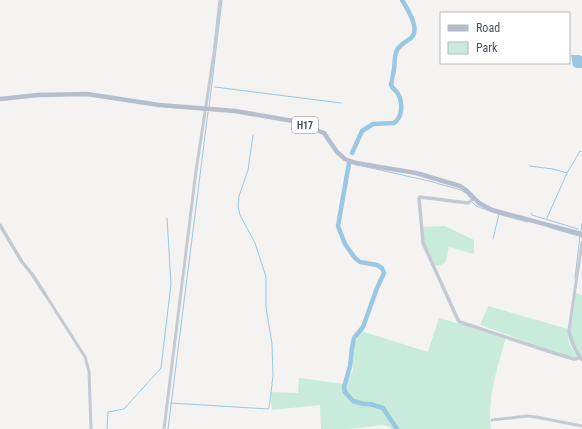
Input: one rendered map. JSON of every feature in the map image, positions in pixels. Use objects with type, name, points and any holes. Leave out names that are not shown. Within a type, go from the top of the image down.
[{"type":"main road","name":"H17","points":[[0,99],[38,95],[86,94],[159,105],[280,118],[317,129],[326,135],[337,152],[345,159],[356,163],[416,173],[452,183],[466,190],[473,199],[482,206],[492,210],[582,234]]},
{"type":"street","points":[[164,429],[196,171],[214,53],[220,0]]},
{"type":"street","points":[[473,199],[468,203],[420,197],[423,243],[460,322],[557,354],[574,359],[581,359],[574,346],[569,330],[582,242]]},
{"type":"street","points":[[0,225],[22,262],[32,274],[85,357],[89,370],[91,429]]},
{"type":"street","points":[[492,420],[536,417],[582,426]]},
{"type":"green space","points":[[445,226],[474,240],[474,254],[449,247],[446,261],[441,265],[433,266],[423,243],[422,227]]},
{"type":"green space","points":[[575,293],[582,295],[582,359],[571,338],[570,325]]},
{"type":"green space","points":[[488,306],[568,329],[569,344],[577,356],[572,358],[480,325]]},
{"type":"green space","points":[[439,318],[506,337],[492,394],[490,418],[491,429],[391,429],[390,427],[383,425],[348,429],[321,429],[320,405],[272,410],[270,392],[298,393],[299,378],[345,384],[353,370],[351,351],[361,331],[428,352]]},
{"type":"water","points":[[571,55],[582,56],[582,68],[576,68],[573,66]]},
{"type":"waterway","points":[[209,107],[222,0]]},
{"type":"waterway","points":[[352,153],[362,131],[373,124],[394,123],[399,117],[401,104],[397,92],[391,85],[395,57],[398,48],[411,38],[415,29],[410,13],[402,0]]},
{"type":"waterway","points":[[215,87],[341,103]]},
{"type":"waterway","points":[[168,429],[208,112]]},
{"type":"waterway","points":[[171,403],[269,408],[273,376],[272,344],[266,307],[266,277],[255,243],[240,215],[238,206],[239,196],[248,170],[253,135]]},
{"type":"waterway","points":[[547,218],[567,173],[580,151],[582,152]]},
{"type":"waterway","points":[[349,163],[429,181],[461,190],[470,198]]},
{"type":"waterway","points":[[349,163],[338,226],[345,244],[355,258],[360,262],[377,265],[382,268],[384,273],[363,327],[354,338],[350,366],[344,387],[345,392],[353,401],[383,408],[397,429]]},
{"type":"waterway","points":[[529,166],[553,169],[567,173]]},
{"type":"waterway","points":[[472,202],[476,206],[495,213]]},
{"type":"waterway","points":[[531,213],[532,215],[578,229]]},
{"type":"waterway","points":[[498,214],[527,222]]},
{"type":"waterway","points":[[493,239],[499,214]]},
{"type":"waterway","points":[[107,429],[108,412],[124,409],[161,368],[171,284],[167,218]]},
{"type":"waterway","points":[[581,231],[582,223]]},
{"type":"waterway","points":[[548,227],[582,237]]},
{"type":"waterway","points":[[575,278],[580,236]]},
{"type":"waterway","points":[[568,332],[571,343],[578,357]]}]
